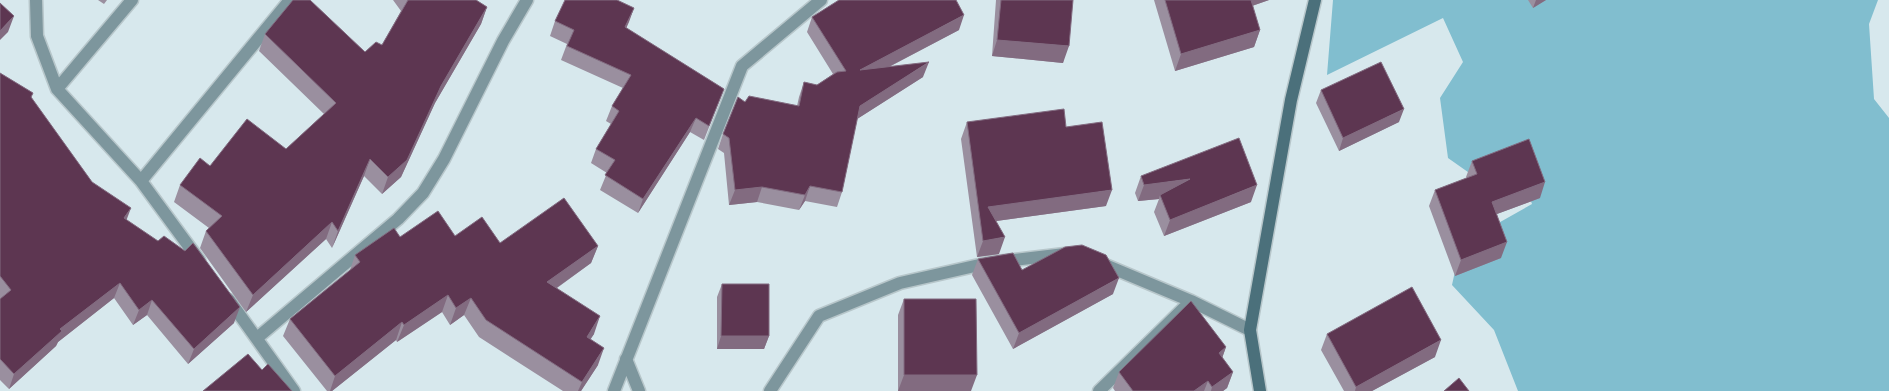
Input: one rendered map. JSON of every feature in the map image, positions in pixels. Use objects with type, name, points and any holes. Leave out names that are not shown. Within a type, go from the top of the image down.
[{"type":"street","points":[[36,0],[37,36],[57,88],[141,181],[205,268]]},
{"type":"street","points":[[57,88],[132,0]]},
{"type":"street","points":[[141,181],[290,0]]},
{"type":"street","points":[[256,338],[398,219],[423,193],[444,159],[503,41],[527,0]]},
{"type":"street","points":[[614,391],[742,66],[821,0]]},
{"type":"street","points":[[1257,389],[1250,330],[1291,100],[1315,0]]},
{"type":"street","points":[[770,391],[819,316],[900,283],[988,263],[1081,254],[1191,301],[1250,330]]},
{"type":"street","points":[[222,291],[294,391]]},
{"type":"street","points":[[1099,391],[1191,301]]},
{"type":"street","points":[[626,359],[639,391]]},
{"type":"shaded area","points":[[1333,0],[1878,0],[1869,24],[1874,99],[1889,118],[1889,391],[1518,391],[1494,330],[1452,285],[1461,244],[1532,204],[1516,159],[1475,177],[1448,158],[1440,98],[1463,62],[1443,18],[1327,75]]},
{"type":"building","points":[[293,0],[310,0],[365,52],[376,42],[382,45],[408,0],[476,0],[487,7],[441,86],[407,160],[388,177],[370,159],[338,231],[332,222],[253,295],[206,231],[222,216],[180,185],[200,158],[210,166],[247,119],[286,149],[336,103],[265,34]]},
{"type":"building","points":[[565,0],[617,0],[634,8],[625,27],[724,89],[709,126],[696,118],[643,199],[605,175],[615,160],[596,149],[619,111],[612,106],[631,75],[567,46],[574,30],[555,21]]},
{"type":"building","points":[[839,0],[956,0],[964,15],[860,70],[929,62],[860,106],[842,192],[810,186],[805,195],[762,187],[735,190],[729,138],[723,134],[738,97],[745,102],[749,96],[799,106],[804,82],[817,85],[837,72],[846,71],[812,17]]},
{"type":"building","points":[[1001,0],[1073,0],[1069,46],[997,40]]},
{"type":"building","points":[[1165,0],[1251,0],[1260,30],[1181,54]]},
{"type":"building","points":[[0,3],[14,16],[0,31]]},
{"type":"building","points":[[1381,62],[1404,109],[1343,138],[1321,90]]},
{"type":"building","points":[[0,73],[33,93],[31,97],[92,182],[131,208],[124,218],[158,241],[164,236],[185,251],[193,243],[240,307],[194,349],[152,300],[139,310],[120,283],[60,329],[62,331],[14,374],[0,359],[0,299],[11,290],[0,276]]},
{"type":"building","points":[[1064,109],[1066,127],[1102,122],[1112,190],[988,207],[1005,237],[983,241],[967,122]]},
{"type":"building","points":[[1239,138],[1257,185],[1170,220],[1160,195],[1190,179],[1144,185],[1141,176]]},
{"type":"building","points":[[1529,139],[1545,182],[1492,202],[1507,242],[1461,260],[1435,190],[1477,174],[1472,161]]},
{"type":"building","points":[[564,198],[598,246],[547,282],[600,316],[587,337],[604,348],[582,382],[486,320],[471,298],[456,308],[448,295],[404,325],[402,322],[335,376],[290,319],[360,262],[355,255],[394,228],[400,237],[438,211],[455,236],[482,217],[500,243]]},
{"type":"building","points":[[1082,245],[1106,255],[1119,278],[1019,333],[978,259],[1013,253],[1022,270],[1065,247]]},
{"type":"building","points":[[722,284],[769,284],[769,336],[721,336]]},
{"type":"building","points":[[1412,287],[1441,340],[1356,387],[1327,334]]},
{"type":"building","points":[[904,299],[976,299],[977,375],[904,375]]},
{"type":"building","points":[[1191,301],[1226,347],[1219,353],[1233,372],[1212,387],[1208,381],[1194,391],[1133,391],[1119,372]]},
{"type":"building","points":[[248,354],[262,370],[268,364],[292,391],[203,391]]},
{"type":"building","points":[[1459,378],[1469,391],[1444,391]]}]
